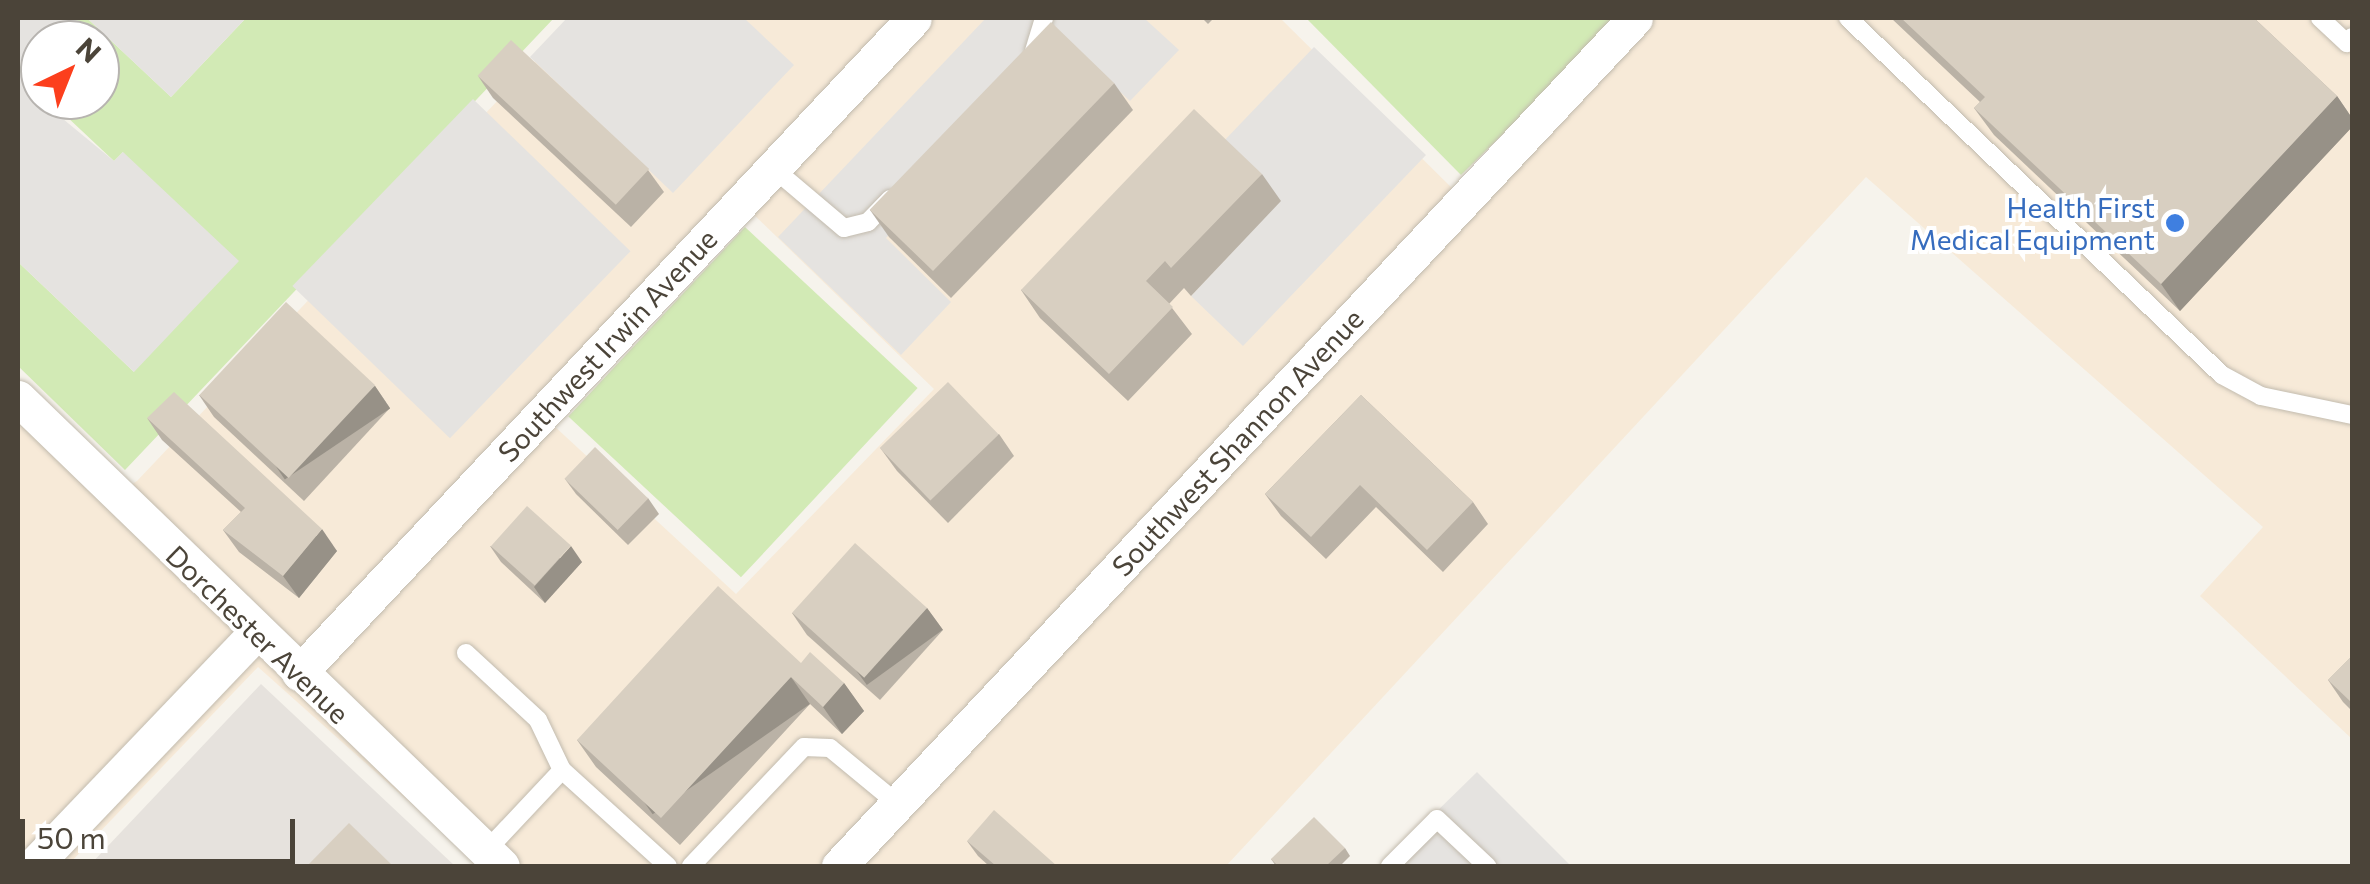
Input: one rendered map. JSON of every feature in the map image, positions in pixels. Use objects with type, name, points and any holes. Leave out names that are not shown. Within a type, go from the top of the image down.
[{"type":"street","name":"Southwest Irwin Avenue","points":[[299,673],[914,18]]},
{"type":"street","name":"Southwest Shannon Avenue","points":[[839,866],[1635,18]]},
{"type":"street","name":"Dorchester Avenue","points":[[18,398],[255,634],[494,859]]},
{"type":"street","points":[[33,866],[255,634]]},
{"type":"lane","points":[[1013,72],[1039,45],[1044,18]]},
{"type":"lane","points":[[1848,18],[2222,375],[2262,396],[2352,415]]},
{"type":"lane","points":[[2320,18],[2347,42],[2352,36]]},
{"type":"lane","points":[[773,168],[844,228],[868,222],[908,181]]},
{"type":"lane","points":[[466,653],[538,720],[562,770],[668,866]]},
{"type":"lane","points":[[690,866],[804,747],[830,748],[898,804]]},
{"type":"lane","points":[[494,859],[562,770]]},
{"type":"lane","points":[[1390,866],[1437,819],[1486,866]]},
{"type":"shaded area","points":[[18,18],[246,18],[171,97],[120,49],[120,20],[20,20],[18,64]]},
{"type":"shaded area","points":[[567,18],[744,18],[794,65],[673,193],[530,57]]},
{"type":"shaded area","points":[[576,18],[1280,18],[1457,193],[1644,18],[2352,18],[2352,739],[2200,596],[2263,527],[1866,177],[1226,866],[481,866],[258,667],[67,866],[18,866],[18,392],[127,487],[137,481]],"holes":[[[748,209],[934,389],[736,594],[552,424]]]},
{"type":"shaded area","points":[[986,18],[1144,18],[1179,50],[1130,101],[1069,44],[886,238],[951,302],[901,355],[778,237]]},
{"type":"shaded area","points":[[1314,47],[1426,155],[1243,346],[1191,296],[1280,201],[1221,144]]},
{"type":"shaded area","points":[[18,70],[20,120],[64,120],[114,161],[123,152],[239,261],[134,372],[18,262]]},
{"type":"shaded area","points":[[473,99],[631,251],[450,438],[292,286]]},
{"type":"shaded area","points":[[261,684],[455,866],[89,866]]},
{"type":"shaded area","points":[[1477,772],[1571,866],[1381,866]]},
{"type":"green space","points":[[246,18],[554,18],[125,470],[18,366],[18,262],[134,372],[123,152],[114,161],[70,120],[120,120],[120,49],[171,97]]},
{"type":"green space","points":[[1306,18],[1621,18],[1461,175]]},
{"type":"green space","points":[[745,227],[918,388],[741,577],[568,416]]},
{"type":"building","name":"Health First Medical Equipment","points":[[1901,18],[2254,18],[2337,96],[2161,284],[1974,108],[1985,97]]},
{"type":"building","points":[[1051,22],[1114,83],[933,271],[870,210]]},
{"type":"building","points":[[511,40],[649,169],[616,205],[478,76]]},
{"type":"building","points":[[1194,109],[1262,174],[1171,268],[1165,261],[1146,281],[1173,307],[1109,374],[1021,290]]},
{"type":"building","points":[[286,302],[375,385],[289,478],[199,395]]},
{"type":"building","points":[[948,382],[999,435],[930,501],[880,448]]},
{"type":"building","points":[[174,392],[322,529],[283,576],[223,530],[245,508],[147,418]]},
{"type":"building","points":[[1361,395],[1473,502],[1427,550],[1360,485],[1311,537],[1265,494]]},
{"type":"building","points":[[595,447],[648,498],[618,530],[564,479]]},
{"type":"building","points":[[527,506],[571,545],[535,586],[491,546]]},
{"type":"building","points":[[855,543],[927,608],[864,678],[792,613]]},
{"type":"building","points":[[718,586],[801,663],[810,652],[844,683],[823,707],[791,677],[661,818],[577,740]]},
{"type":"building","points":[[2352,656],[2352,703],[2328,680]]},
{"type":"building","points":[[994,810],[1057,866],[996,866],[967,841]]},
{"type":"building","points":[[1314,817],[1345,848],[1326,866],[1278,866],[1271,859]]},
{"type":"building","points":[[349,823],[393,866],[307,866]]},
{"type":"place","name":"Health First Medical Equipment","points":[[2175,223]]}]
